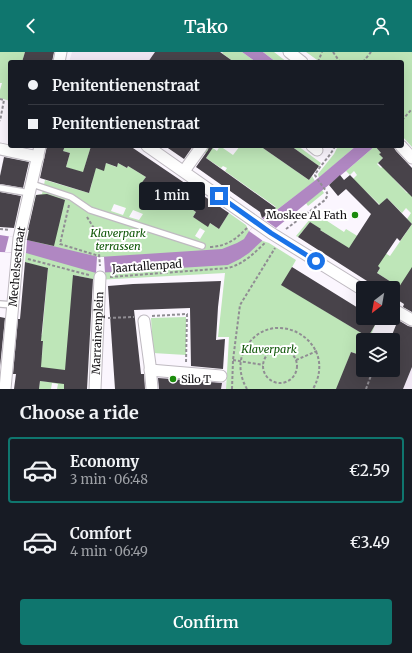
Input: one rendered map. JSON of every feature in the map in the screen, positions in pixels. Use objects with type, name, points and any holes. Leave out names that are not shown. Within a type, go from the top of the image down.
[{"type":"street","points":[[289,52],[299,60]]},
{"type":"street","points":[[150,148],[255,222],[268,238],[356,286]]},
{"type":"street","points":[[184,171],[201,148]]},
{"type":"street","points":[[403,148],[412,158]]},
{"type":"street","points":[[0,149],[39,152]]},
{"type":"street","name":"Mechelsestraat","points":[[5,389],[13,305],[22,255],[19,238],[28,188],[39,152]]},
{"type":"street","name":"Marrainenplein","points":[[95,389],[100,272]]},
{"type":"street","points":[[400,312],[412,320]]},
{"type":"street","points":[[143,318],[152,389]]},
{"type":"street","points":[[150,370],[221,376]]},
{"type":"lane","points":[[0,188],[28,188],[71,197],[90,210],[202,246]]},
{"type":"lane","points":[[0,304],[13,305]]},
{"type":"path","points":[[365,60],[371,52]]},
{"type":"path","points":[[0,99],[4,100],[0,122]]},
{"type":"path","points":[[404,117],[412,109]]},
{"type":"path","points":[[286,229],[325,200],[327,193],[315,175],[333,148]]},
{"type":"path","points":[[71,197],[60,244],[99,256]]},
{"type":"path","name":"Jaartallenpad","points":[[78,203],[95,230],[98,240],[100,272]]},
{"type":"path","points":[[202,246],[220,246],[233,241],[255,222]]},
{"type":"path","name":"Jaartallenpad","points":[[22,255],[82,274],[232,267],[249,258],[268,238]]},
{"type":"path","points":[[232,389],[233,360],[240,304],[278,243]]},
{"type":"path","points":[[114,318],[143,318],[187,314],[186,368]]},
{"type":"path","points":[[247,389],[240,369],[246,347],[257,335],[271,328],[279,328],[294,330],[313,344],[319,359],[319,374],[313,389]]},
{"type":"path","points":[[277,349],[283,349],[293,355],[297,366],[296,372],[292,377],[288,381],[282,383],[270,380],[263,371],[263,365],[267,354],[277,349]]},
{"type":"path","points":[[296,360],[316,351]]},
{"type":"path","points":[[233,360],[263,365]]},
{"type":"path","points":[[366,389],[370,377]]},
{"type":"shaded area","points":[[72,52],[223,52],[217,60],[70,60]]},
{"type":"shaded area","points":[[242,52],[263,52],[273,60],[253,60]]},
{"type":"shaded area","points":[[354,148],[373,148],[276,228],[249,253],[228,265],[96,273],[26,253],[0,252],[0,235],[99,257],[222,249],[244,239],[249,231],[262,218],[278,209]]},
{"type":"shaded area","points":[[412,352],[412,389],[391,389],[398,377],[400,377],[400,373]]},
{"type":"shaded area","name":"Silo T","points":[[155,376],[226,382],[226,389],[156,389]]},
{"type":"green space","points":[[0,52],[25,52],[23,60],[8,60],[8,100],[0,98],[2,83],[0,83]]},
{"type":"green space","points":[[242,52],[253,60],[231,60],[222,53]]},
{"type":"green space","points":[[263,52],[274,52],[284,60],[273,60]]},
{"type":"green space","points":[[306,52],[412,52],[412,147],[404,138],[404,60],[317,60]]},
{"type":"green space","points":[[62,148],[90,148],[83,173],[66,167],[70,153],[60,150]]},
{"type":"green space","points":[[207,148],[213,148],[217,151],[219,148],[223,148],[233,155],[238,148],[263,148],[309,180],[312,176],[315,181],[278,209],[262,218],[276,207],[225,171],[227,168],[223,166],[221,168],[206,158],[208,155],[204,152]]},
{"type":"green space","points":[[294,148],[301,148],[321,163],[319,166]]},
{"type":"green space","points":[[337,148],[354,148],[319,178],[318,174]]},
{"type":"green space","points":[[373,148],[377,148],[383,158],[377,164],[381,168],[387,162],[397,173],[393,178],[407,193],[412,191],[412,224],[407,219],[411,213],[406,208],[402,213],[387,198],[380,205],[353,179],[357,175],[354,171],[350,175],[346,171]]},
{"type":"green space","name":"Klaverpark","points":[[106,163],[116,167],[118,163],[127,168],[128,166],[146,177],[141,185],[150,191],[152,189],[171,201],[174,197],[196,212],[193,217],[203,223],[205,220],[219,229],[229,213],[246,225],[249,231],[263,241],[269,243],[296,260],[282,285],[361,333],[356,333],[356,354],[351,352],[337,389],[226,389],[229,337],[218,337],[225,273],[96,280],[74,275],[64,389],[57,389],[58,384],[52,383],[51,389],[39,389],[40,381],[51,382],[34,366],[35,355],[42,356],[43,341],[30,339],[42,335],[48,269],[25,262],[27,240],[36,195],[42,194],[45,180],[89,193],[92,183],[93,167],[103,170]],"holes":[[[114,204],[126,208],[123,215],[111,211]],[[133,210],[143,214],[139,220],[129,217]],[[200,228],[205,231],[200,239],[195,236]]]},
{"type":"green space","points":[[322,190],[324,193],[308,206],[306,203]]},
{"type":"green space","points":[[315,213],[344,232],[346,229],[390,256],[412,224],[412,282],[400,287],[400,281],[390,281],[377,273],[380,268],[310,222],[298,237],[296,236]]},
{"type":"green space","points":[[186,317],[186,355],[153,353],[151,318]]},
{"type":"pier","points":[[262,218],[276,228],[263,241],[249,231]]},
{"type":"pier","points":[[9,236],[27,240],[26,253],[5,252]]},
{"type":"pier","points":[[97,257],[104,257],[105,273],[96,273]]},
{"type":"building","points":[[25,52],[54,52],[52,60],[23,60]]},
{"type":"building","points":[[155,52],[220,52],[231,60],[149,60]]},
{"type":"building","points":[[47,148],[64,148],[63,151],[70,153],[66,167],[83,172],[90,148],[133,148],[229,213],[219,229],[210,223],[208,227],[193,217],[196,212],[174,197],[171,202],[152,189],[150,192],[140,185],[146,177],[128,166],[127,168],[118,163],[117,167],[106,163],[104,171],[96,168],[89,193],[40,178]]},
{"type":"building","points":[[168,148],[192,148],[184,159]]},
{"type":"building","points":[[208,148],[213,148],[206,158],[276,208],[262,218],[260,212],[196,167]]},
{"type":"building","points":[[263,148],[294,148],[319,166],[309,180]]},
{"type":"building","points":[[377,148],[394,148],[412,168],[412,197],[378,163],[383,158],[379,154],[381,153]]},
{"type":"building","points":[[4,157],[29,162],[23,188],[0,184]]},
{"type":"building","points":[[340,175],[344,180],[350,175],[379,205],[387,198],[412,224],[400,241],[397,238],[378,266],[380,268],[377,273],[390,281],[367,281],[298,237],[310,222],[349,248],[371,214],[346,189],[338,196],[329,185]]},
{"type":"building","points":[[0,192],[21,196],[14,228],[0,227]]},
{"type":"building","points":[[47,194],[65,200],[54,246],[27,240],[36,195]]},
{"type":"building","points":[[25,262],[48,268],[41,341],[43,341],[41,367],[65,370],[73,275],[93,279],[87,389],[64,389],[64,384],[40,381],[39,389],[14,389],[16,374],[13,374]]},
{"type":"building","points":[[292,267],[356,307],[356,325],[375,325],[370,333],[361,333],[281,285]]},
{"type":"building","points":[[412,267],[412,312],[403,307],[404,304],[400,301],[400,285]]},
{"type":"building","points":[[221,281],[216,340],[225,339],[223,369],[191,366],[190,308],[134,310],[141,374],[144,374],[145,389],[115,389],[108,286]]},
{"type":"building","points":[[0,317],[5,318],[0,367]]},
{"type":"building","points":[[400,321],[412,327],[412,367],[403,389],[336,389],[351,352],[356,354],[356,377],[400,377],[400,333],[393,333],[396,325],[400,325]]},
{"type":"building","name":"Silo T","points":[[158,378],[222,383],[221,389],[159,389]]},
{"type":"place","name":"Moskee Al Fath","points":[[355,215]]},
{"type":"place","name":"Silo T","points":[[173,379]]},
{"type":"route","points":[[219,196],[253,221],[316,261]]},
{"type":"park label","name":"Klaverpark terrassen","points":[[118,239]]}]
